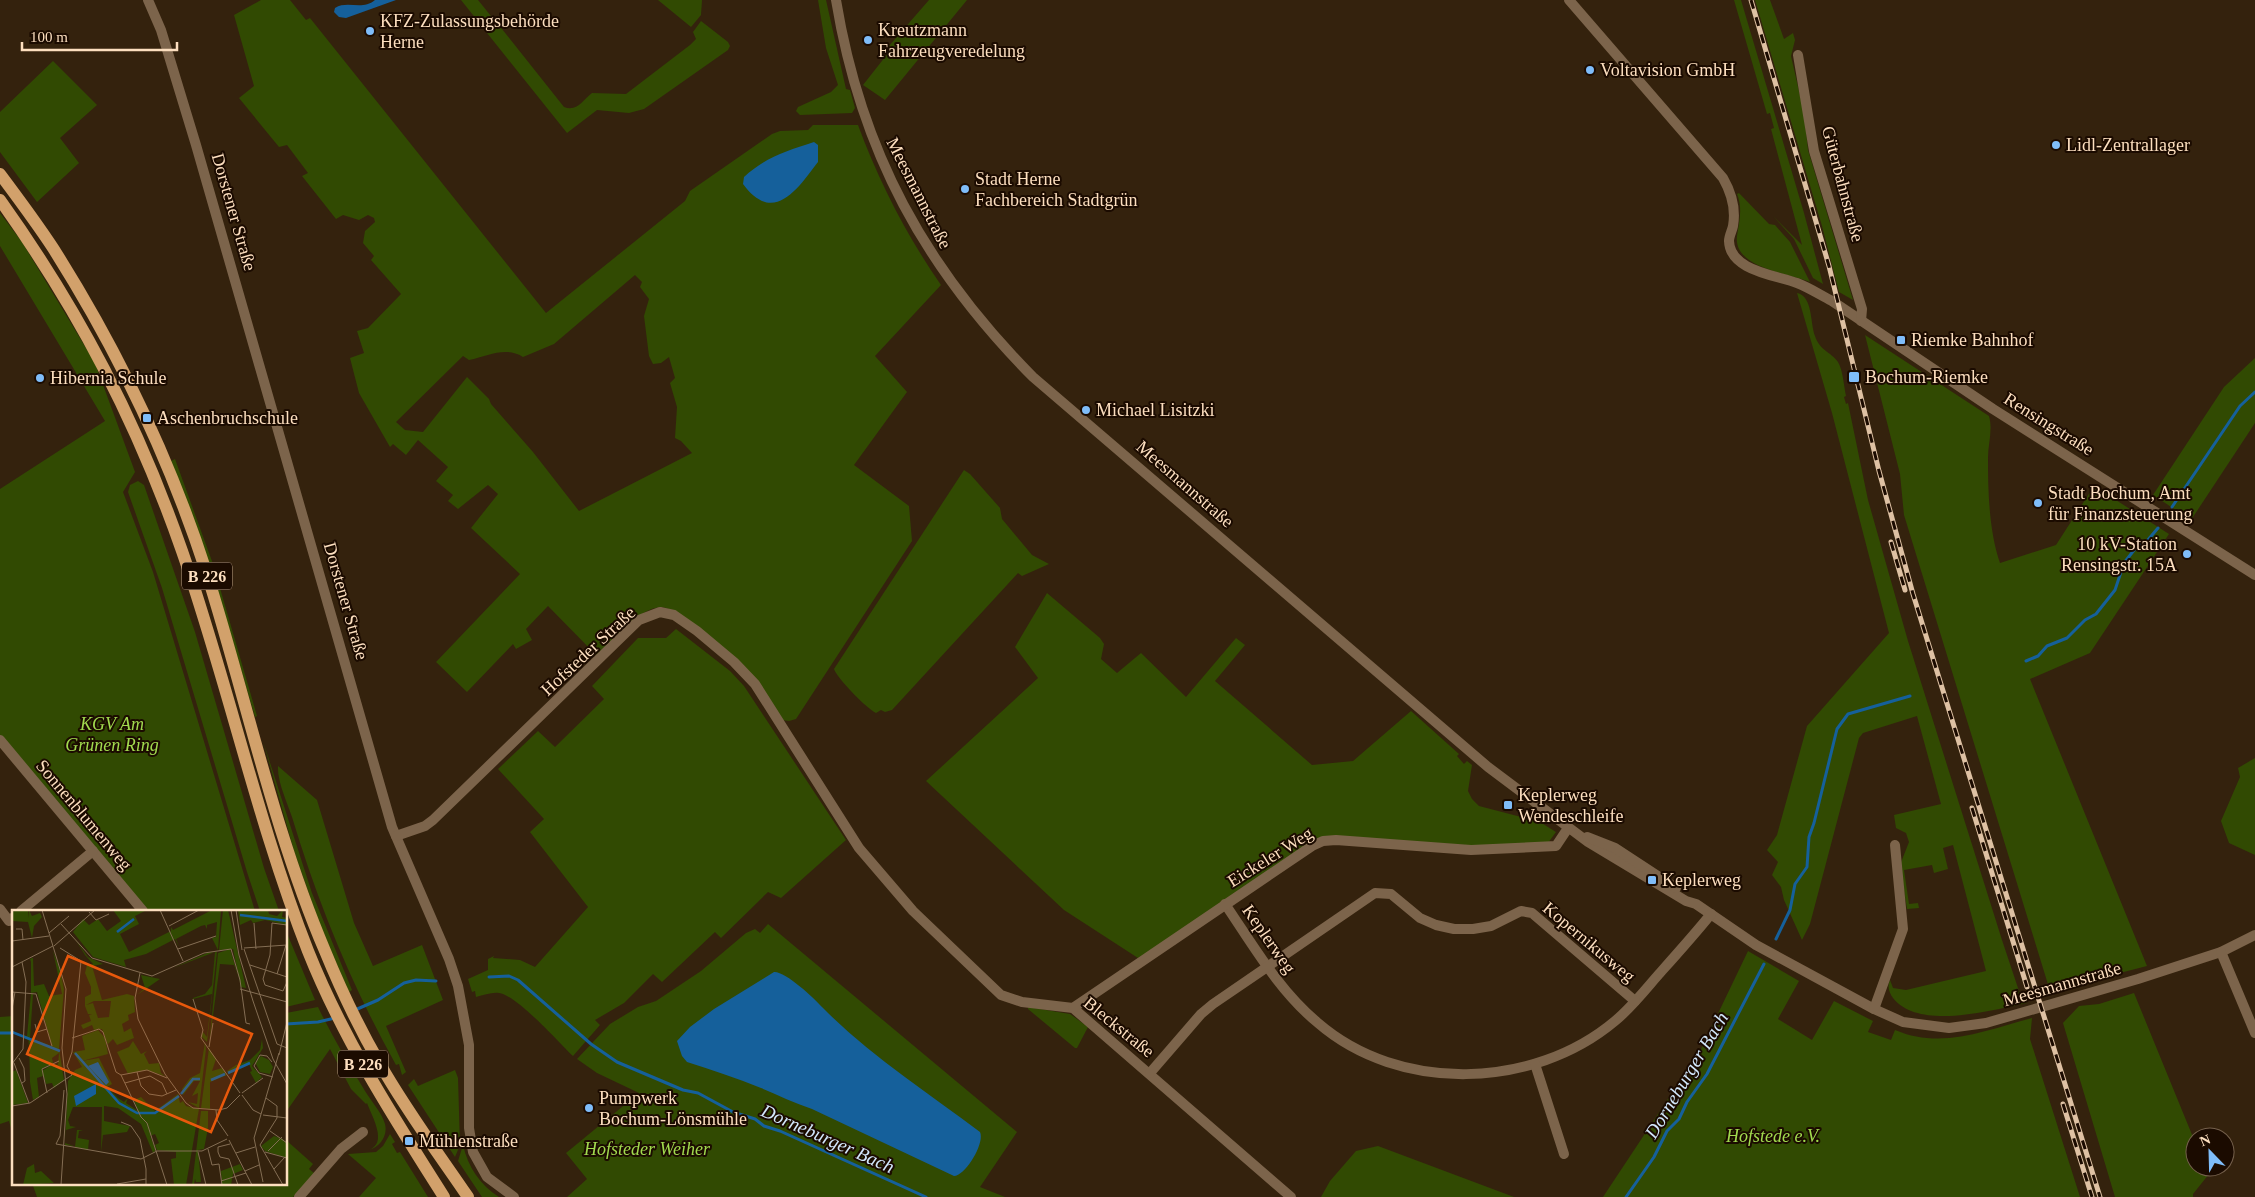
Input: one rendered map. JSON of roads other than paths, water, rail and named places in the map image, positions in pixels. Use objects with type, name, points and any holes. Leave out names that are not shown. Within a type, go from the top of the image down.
[{"type":"main road","name":"B 226","points":[[0,174],[51,245],[83,296],[113,350],[164,457],[205,569],[270,790],[307,904],[353,1013],[394,1086],[468,1197]]},
{"type":"main road","name":"B 226","points":[[0,200],[38,254],[74,312],[123,404],[151,467],[183,553],[209,633],[283,882],[309,954],[338,1018],[386,1105],[444,1197]]},
{"type":"street","name":"Dorstener Straße","points":[[148,0],[162,30],[396,836],[450,959],[462,999],[470,1052],[469,1128],[473,1152],[487,1177],[514,1197]]},
{"type":"street","name":"Meesmannstraße","points":[[836,0],[854,86],[883,165],[930,253],[955,289],[989,331],[1033,377],[1488,767],[1594,846],[1686,901],[1696,904],[1756,945],[1874,1009],[1902,1022],[1916,1025],[1949,1028],[1968,1026],[2138,979],[2221,952],[2255,935]]},
{"type":"street","name":"Rensingstraße","points":[[1569,0],[1723,178],[1729,189],[1734,208],[1733,227],[1729,238],[1731,251],[1736,257],[1752,269],[1808,288],[2255,575]]},
{"type":"street","name":"Güterbahnstraße","points":[[1798,55],[1814,151],[1862,309],[1861,321]]},
{"type":"street","name":"Hofsteder Straße","points":[[396,836],[425,826],[433,820],[640,620],[660,612],[674,616],[697,631],[734,662],[755,684],[856,843]]},
{"type":"street","name":"Sonnenblumenweg","points":[[0,740],[142,910]]},
{"type":"street","name":"Eickeler Weg","points":[[1073,1008],[1225,904],[1312,846],[1323,841],[1336,840],[1471,850],[1556,846],[1568,828]]},
{"type":"street","name":"Bleckstraße","points":[[856,843],[913,911],[1001,995],[1022,1002],[1073,1008],[1291,1197]]},
{"type":"street","points":[[1874,1009],[1903,929],[1895,845]]},
{"type":"street","points":[[22,910],[93,851]]},
{"type":"street","name":"Kopernikusweg","points":[[1150,1073],[1201,1014],[1375,893],[1391,894],[1420,918],[1436,925],[1454,929],[1474,930],[1491,926],[1521,911],[1532,913],[1635,1001]]},
{"type":"street","name":"Keplerweg","points":[[1225,904],[1268,967],[1295,1001],[1317,1023],[1344,1043],[1372,1056],[1409,1069],[1444,1075],[1479,1075],[1535,1064],[1588,1040],[1614,1022],[1635,1001],[1711,914]]},
{"type":"street","points":[[0,910],[12,922]]},
{"type":"street","points":[[2221,952],[2255,1032]]},
{"type":"street","points":[[1535,1064],[1564,1154]]},
{"type":"street","points":[[299,1197],[341,1149],[363,1132]]},
{"type":"water","points":[[375,0],[396,0],[346,18],[339,17],[334,12],[335,8],[340,6],[365,5]]},
{"type":"water","points":[[814,142],[818,145],[818,162],[785,199],[765,202],[754,196],[743,184],[744,177],[760,164],[785,152]]},
{"type":"water","points":[[774,972],[785,976],[799,986],[859,1041],[980,1132],[980,1143],[969,1165],[964,1170],[954,1176],[812,1109],[761,1088],[687,1062],[682,1056],[677,1041],[690,1027],[714,1009]]},
{"type":"waterway","name":"Dorneburger Bach","points":[[2172,507],[2240,406],[2255,392]]},
{"type":"waterway","name":"Dorneburger Bach","points":[[2026,661],[2038,656],[2047,646],[2067,638],[2085,620],[2096,614],[2115,590],[2124,563],[2138,545],[2147,541],[2158,528]]},
{"type":"waterway","name":"Dorneburger Bach","points":[[1776,939],[1790,910],[1795,884],[1807,867],[1809,837],[1837,729],[1848,714],[1910,696]]},
{"type":"waterway","name":"Dorneburger Bach","points":[[1626,1197],[1654,1157],[1667,1131],[1679,1119],[1687,1102],[1707,1074],[1764,964]]},
{"type":"waterway","name":"Dorneburger Bach","points":[[489,977],[509,976],[518,980],[591,1044],[617,1062],[683,1090],[698,1093],[733,1112],[755,1119],[764,1126],[780,1131],[926,1197]]},
{"type":"waterway","name":"Dorneburger Bach","points":[[355,1010],[378,1000],[404,983],[416,980],[436,981]]},
{"type":"waterway","name":"Dorneburger Bach","points":[[288,1024],[318,1022],[335,1018]]},
{"type":"waterway","name":"Dorneburger Bach","points":[[0,1033],[12,1033]]},
{"type":"railway","points":[[1751,0],[1829,266],[1879,471],[1913,594],[2100,1197]]},
{"type":"railway","points":[[1891,542],[1905,590]]},
{"type":"railway","points":[[1972,808],[2027,987]]},
{"type":"railway","points":[[2063,1104],[2092,1197]]},
{"type":"place","name":"KFZ-Zulassungsbehörde Herne","points":[[370,31]]},
{"type":"place","name":"Kreutzmann Fahrzeugveredelung","points":[[868,40]]},
{"type":"place","name":"Voltavision GmbH","points":[[1590,70]]},
{"type":"place","name":"Lidl-Zentrallager","points":[[2056,145]]},
{"type":"place","name":"Stadt Herne Fachbereich Stadtgrün","points":[[965,189]]},
{"type":"place","name":"Riemke Bahnhof","points":[[1901,340]]},
{"type":"place","name":"Bochum-Riemke","points":[[1854,377]]},
{"type":"place","name":"Hibernia Schule","points":[[40,378]]},
{"type":"place","name":"Michael Lisitzki","points":[[1086,410]]},
{"type":"place","name":"Aschenbruchschule","points":[[147,418]]},
{"type":"place","name":"Stadt Bochum, Amt für Finanzsteuerung","points":[[2038,503]]},
{"type":"place","name":"10 kV-Station Rensingstr. 15A","points":[[2187,554]]},
{"type":"place","name":"Keplerweg Wendeschleife","points":[[1508,805]]},
{"type":"place","name":"Keplerweg","points":[[1652,880]]},
{"type":"place","name":"Pumpwerk Bochum-Lönsmühle","points":[[589,1108]]},
{"type":"place","name":"Mühlenstraße","points":[[409,1141]]},
{"type":"park label","name":"KGV Am Grünen Ring","points":[[112,734]]},
{"type":"park label","name":"Hofstede e.V.","points":[[1773,1136]]},
{"type":"park label","name":"Hofsteder Weiher","points":[[647,1149]]}]
